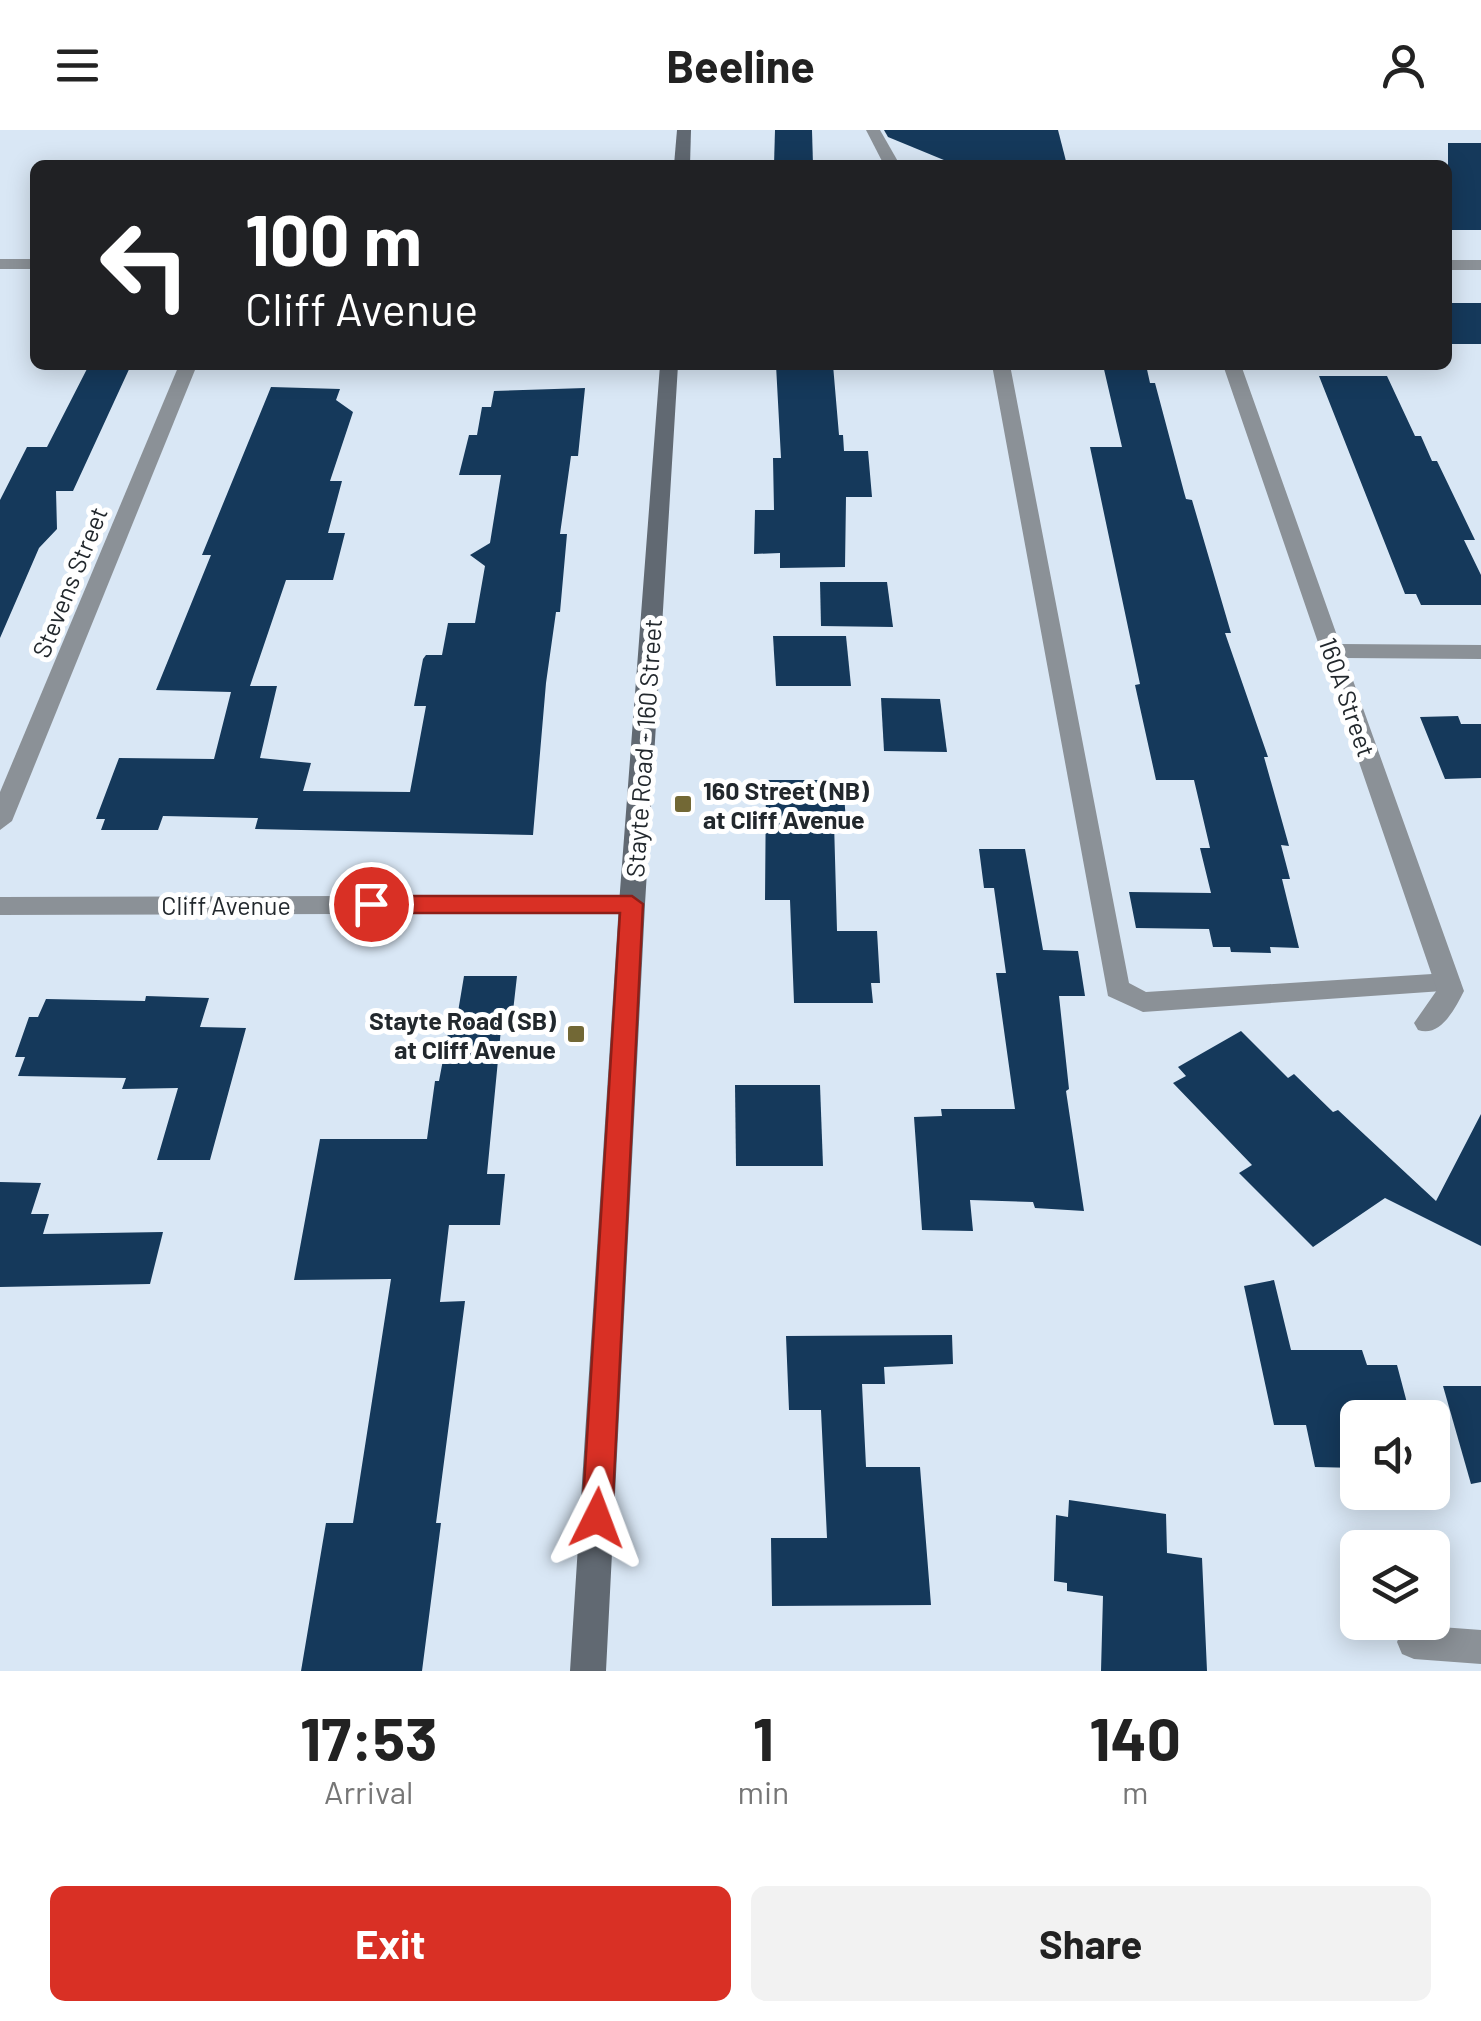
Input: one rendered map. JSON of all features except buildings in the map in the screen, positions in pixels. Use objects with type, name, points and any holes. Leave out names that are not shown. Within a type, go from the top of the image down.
[{"type":"main road","points":[[682,160],[684,130]]},
{"type":"main road","name":"Stayte Road - 160 Street","points":[[588,1671],[632,904],[669,370]]},
{"type":"street","points":[[872,130],[889,160]]},
{"type":"street","points":[[0,264],[30,264]]},
{"type":"street","points":[[1452,265],[1481,265]]},
{"type":"street","name":"Stevens Street","points":[[0,820],[186,370]]},
{"type":"street","points":[[1002,370],[1117,989],[1143,1002],[1448,983],[1451,991],[1428,1023]]},
{"type":"street","name":"160A Street","points":[[1234,370],[1448,983]]},
{"type":"street","points":[[1332,651],[1481,652]]},
{"type":"street","name":"Cliff Avenue","points":[[0,906],[632,904]]},
{"type":"street","points":[[1414,1642],[1481,1647]]},
{"type":"place","name":"160 Street (NB) at Cliff Avenue","points":[[683,804]]},
{"type":"place","name":"Stayte Road (SB) at Cliff Avenue","points":[[576,1034]]},
{"type":"route","points":[[371,904],[632,904],[597,1518]]}]
